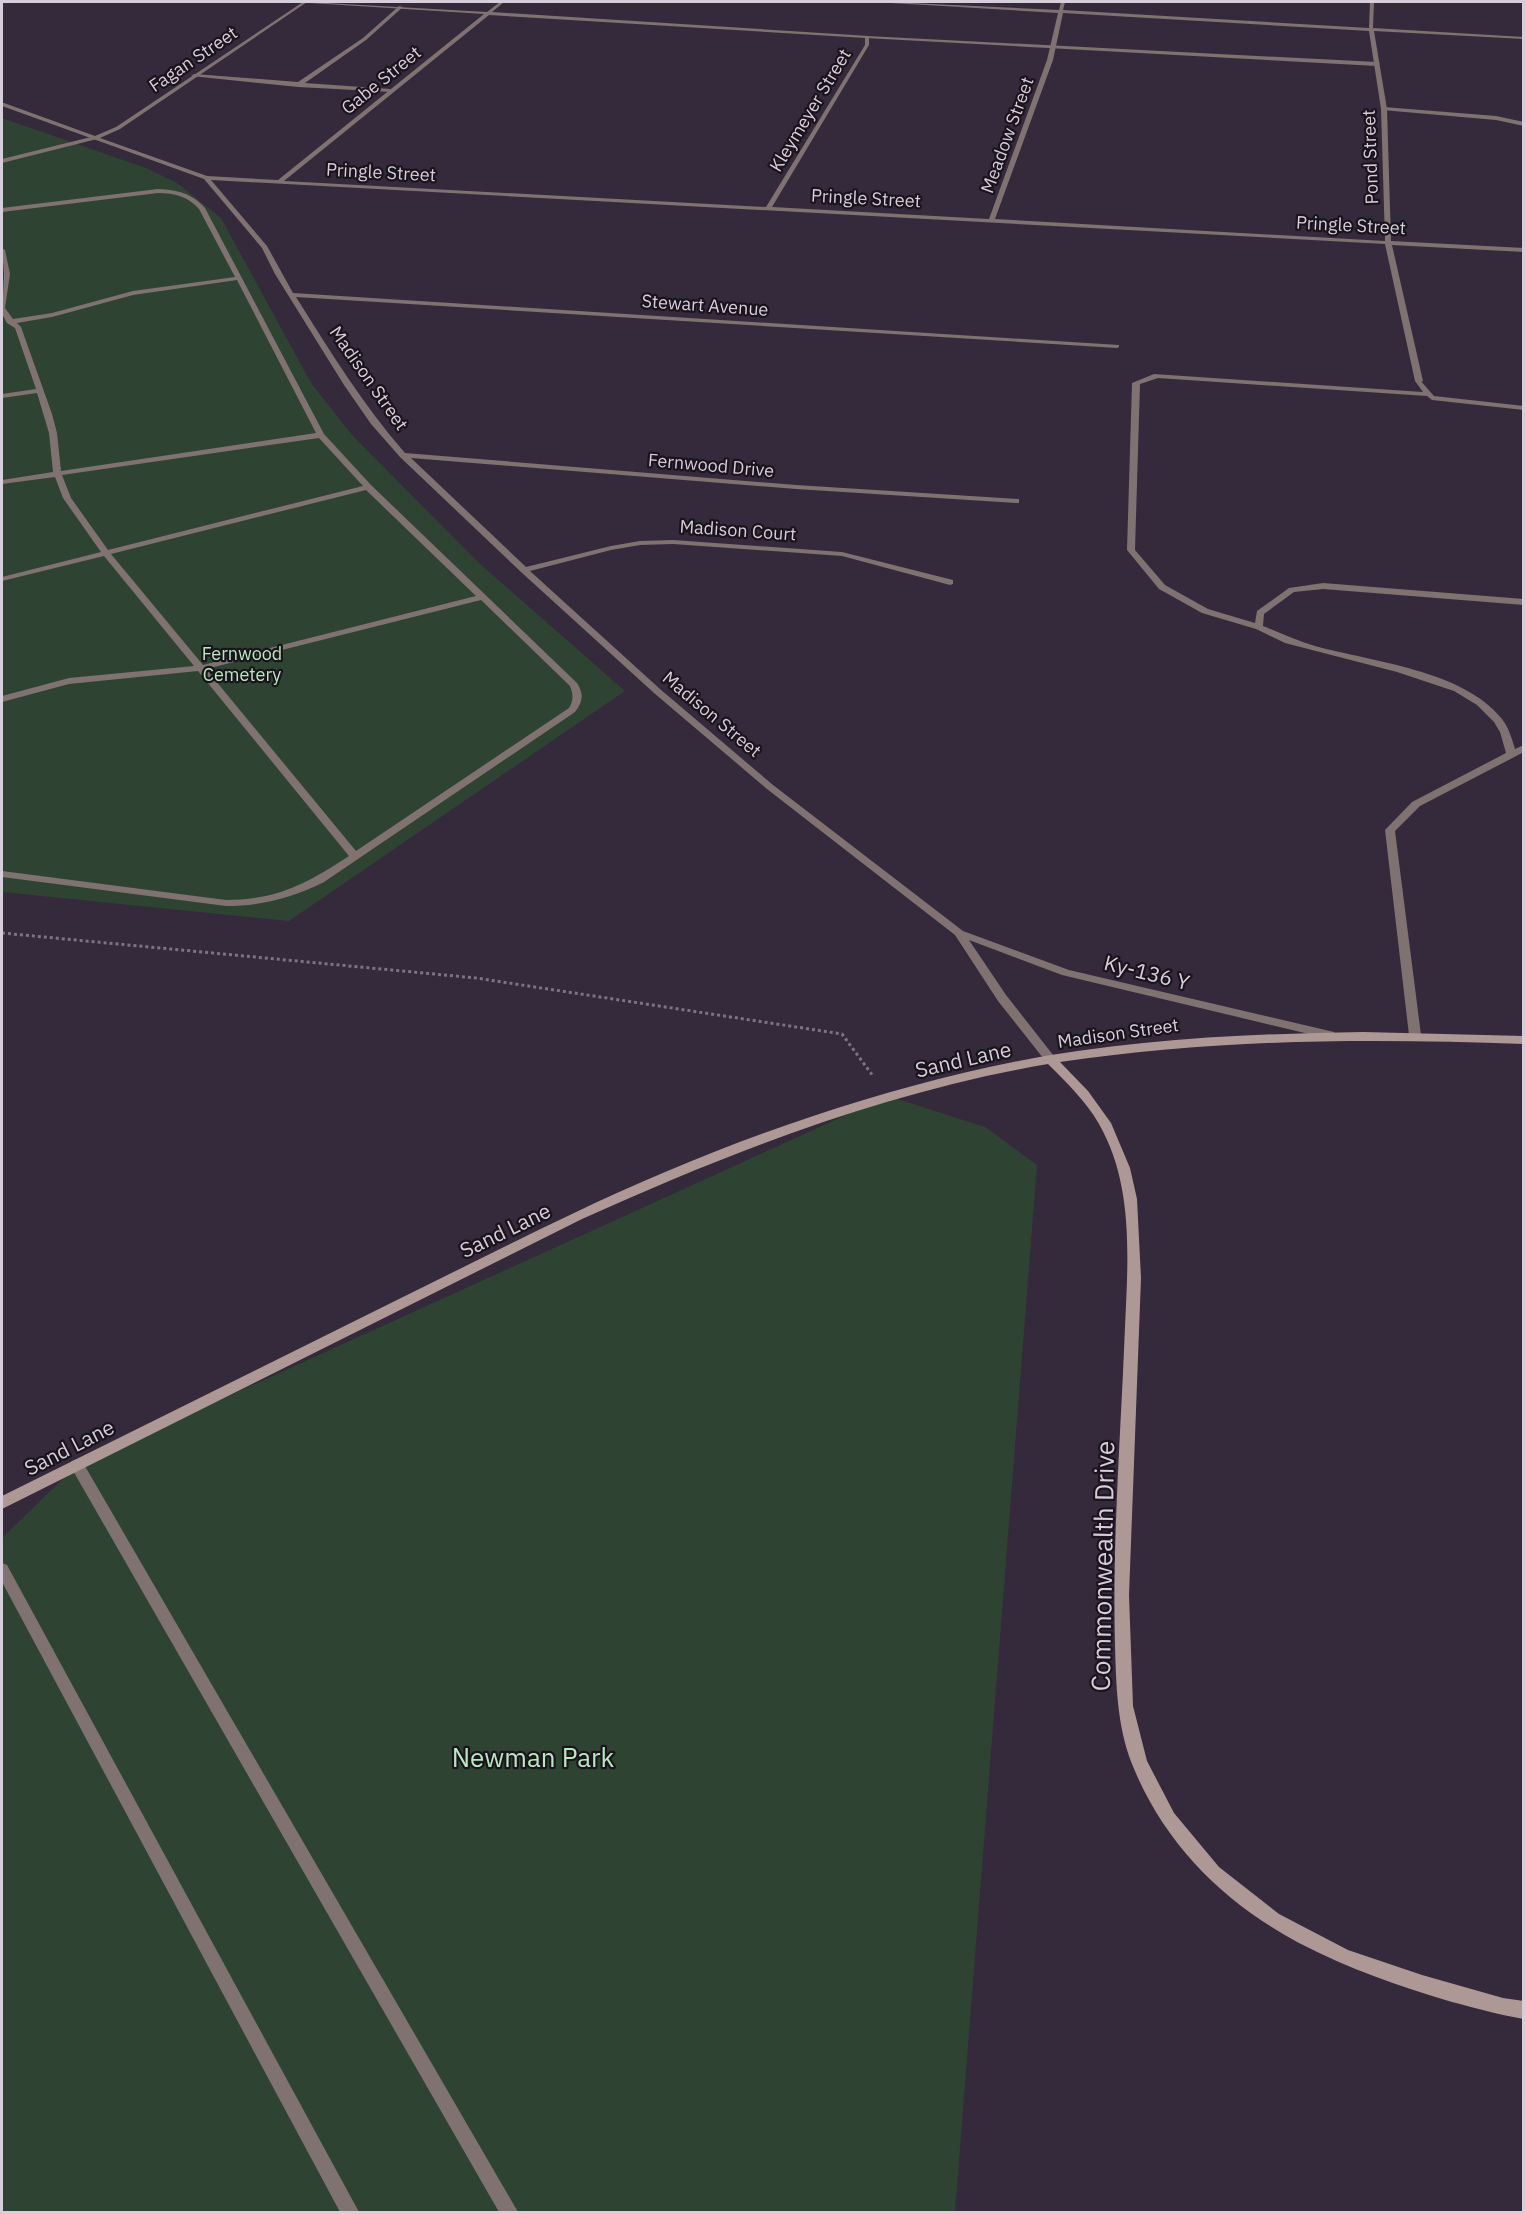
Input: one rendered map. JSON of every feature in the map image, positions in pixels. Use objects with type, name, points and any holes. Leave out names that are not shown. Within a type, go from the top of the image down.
[{"type":"main road","name":"Madison Street","points":[[1051,1060],[1193,1041],[1330,1035],[1415,1035],[1524,1040]]},
{"type":"main road","name":"Sand Lane","points":[[2,1503],[578,1216],[666,1176],[752,1141],[888,1096],[994,1070],[1051,1060]]},
{"type":"main road","name":"Commonwealth Drive","points":[[1051,1060],[1084,1094],[1104,1123],[1124,1168],[1131,1199],[1134,1278],[1121,1595],[1125,1706],[1139,1762],[1168,1819],[1213,1873],[1273,1920],[1344,1957],[1422,1984],[1503,2007],[1524,2010]]},
{"type":"street","name":"Kleymeyer Street","points":[[308,2],[867,37],[867,45],[768,208]]},
{"type":"street","name":"Fagan Street","points":[[2,161],[95,138],[118,128],[308,2]]},
{"type":"street","name":"Gabe Street","points":[[280,182],[502,2]]},
{"type":"street","points":[[891,2],[1524,38]]},
{"type":"street","points":[[1053,44],[1063,2]]},
{"type":"street","name":"Pond Street","points":[[1372,2],[1371,29],[1384,109],[1388,242],[1419,381],[1428,393]]},
{"type":"street","points":[[298,85],[363,39],[401,7]]},
{"type":"street","points":[[867,37],[1053,44],[1377,64]]},
{"type":"street","name":"Meadow Street","points":[[992,220],[1050,60],[1053,44]]},
{"type":"street","points":[[194,76],[390,91]]},
{"type":"street","name":"Madison Street","points":[[2,104],[206,178],[265,247],[291,295],[348,385],[374,422],[403,455],[524,570],[657,691],[761,780],[959,933],[976,962],[1051,1060]]},
{"type":"street","points":[[1384,109],[1507,119],[1524,124]]},
{"type":"street","name":"Pringle Street","points":[[206,178],[1524,250]]},
{"type":"street","points":[[2,210],[146,192],[176,191],[194,199],[201,207],[321,435],[368,487],[574,685],[578,694],[578,702],[572,710],[356,856],[303,889],[250,903],[226,903],[2,874]]},
{"type":"street","points":[[2,250],[7,274],[2,308],[7,318],[18,327],[53,433],[57,472],[67,498],[106,553],[356,856]]},
{"type":"street","points":[[2,323],[52,315],[133,293],[239,278]]},
{"type":"street","name":"Stewart Avenue","points":[[291,295],[1117,346]]},
{"type":"street","points":[[1511,754],[1505,730],[1497,718],[1473,698],[1426,678],[1288,640],[1259,627],[1205,611],[1162,587],[1131,550],[1136,383],[1157,376],[1428,393],[1432,398],[1524,408]]},
{"type":"street","points":[[2,396],[39,391]]},
{"type":"street","points":[[2,482],[57,472],[321,435]]},
{"type":"street","name":"Fernwood Drive","points":[[403,455],[796,487],[1016,501]]},
{"type":"street","points":[[2,579],[368,487]]},
{"type":"street","name":"Madison Court","points":[[524,570],[611,548],[640,543],[673,542],[842,554],[950,582]]},
{"type":"street","points":[[1259,627],[1260,613],[1278,598],[1292,590],[1323,586],[1524,602]]},
{"type":"street","points":[[2,699],[69,681],[200,668],[252,657],[482,597]]},
{"type":"street","points":[[1415,1035],[1390,830],[1416,804],[1524,748]]},
{"type":"street","name":"Ky-136 Y","points":[[959,933],[1066,973],[1330,1035]]},
{"type":"street","points":[[77,1465],[509,2212]]},
{"type":"street","points":[[2,1569],[350,2212]]},
{"type":"path","points":[[2,933],[476,978],[842,1034],[888,1096]]},
{"type":"green space","name":"Fernwood Cemetery","points":[[2,118],[146,168],[177,183],[221,218],[311,383],[353,436],[479,563],[625,691],[289,921],[2,892]]},
{"type":"green space","name":"Newman Park","points":[[888,1096],[985,1127],[1037,1165],[955,2212],[2,2212],[2,1538],[77,1465]]}]
